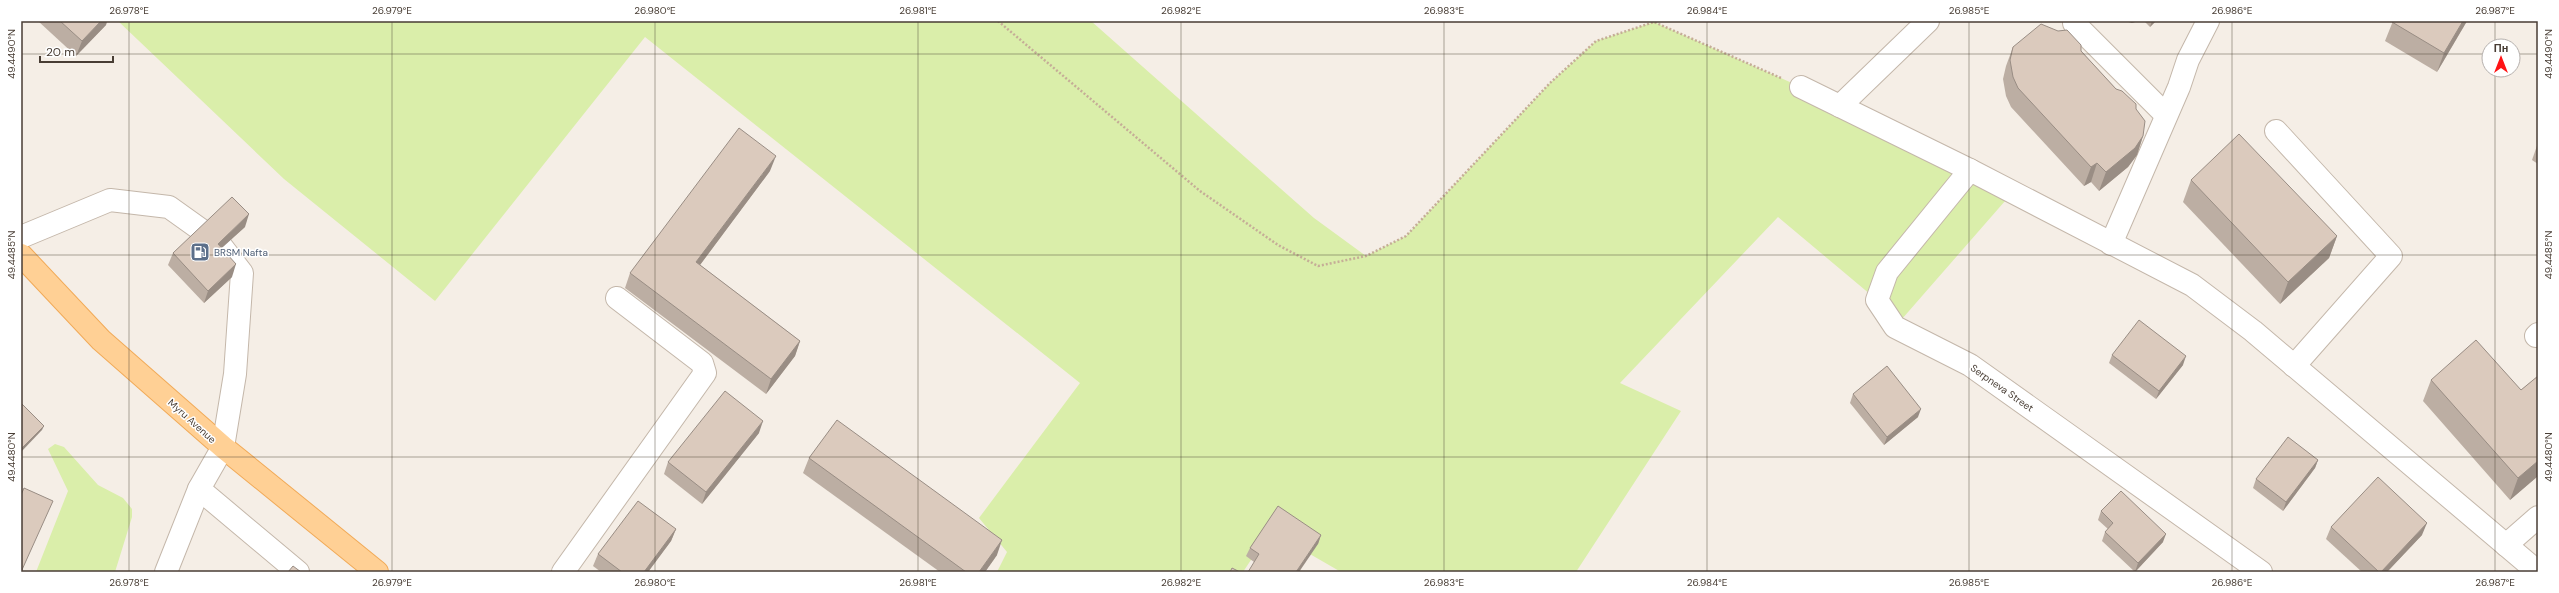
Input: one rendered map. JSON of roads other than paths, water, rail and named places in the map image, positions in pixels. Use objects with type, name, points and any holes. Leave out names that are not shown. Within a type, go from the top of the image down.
[{"type":"main road","name":"Myru Avenue","points":[[21,255],[101,340],[223,448],[377,572]]},
{"type":"street","points":[[1840,106],[1928,21]]},
{"type":"street","points":[[2111,244],[2188,60],[2208,21]]},
{"type":"street","points":[[2074,23],[2166,115]]},
{"type":"street","points":[[1801,87],[1970,170],[2192,285],[2294,366],[2538,572]]},
{"type":"street","points":[[2276,131],[2391,256],[2294,366]]},
{"type":"street","name":"Serpneva Street","points":[[1970,170],[1887,272],[1877,300],[1895,327],[1970,365],[2261,572]]},
{"type":"street","points":[[21,237],[110,200],[169,207],[204,232]]},
{"type":"street","points":[[166,572],[199,489],[223,448],[235,374],[242,273],[222,248]]},
{"type":"street","points":[[563,572],[705,373],[702,363],[617,298]]},
{"type":"street","points":[[199,489],[298,572]]},
{"type":"street","points":[[2506,545],[2538,516]]},
{"type":"place","name":"BRSM Nafta","points":[[200,252]]}]
